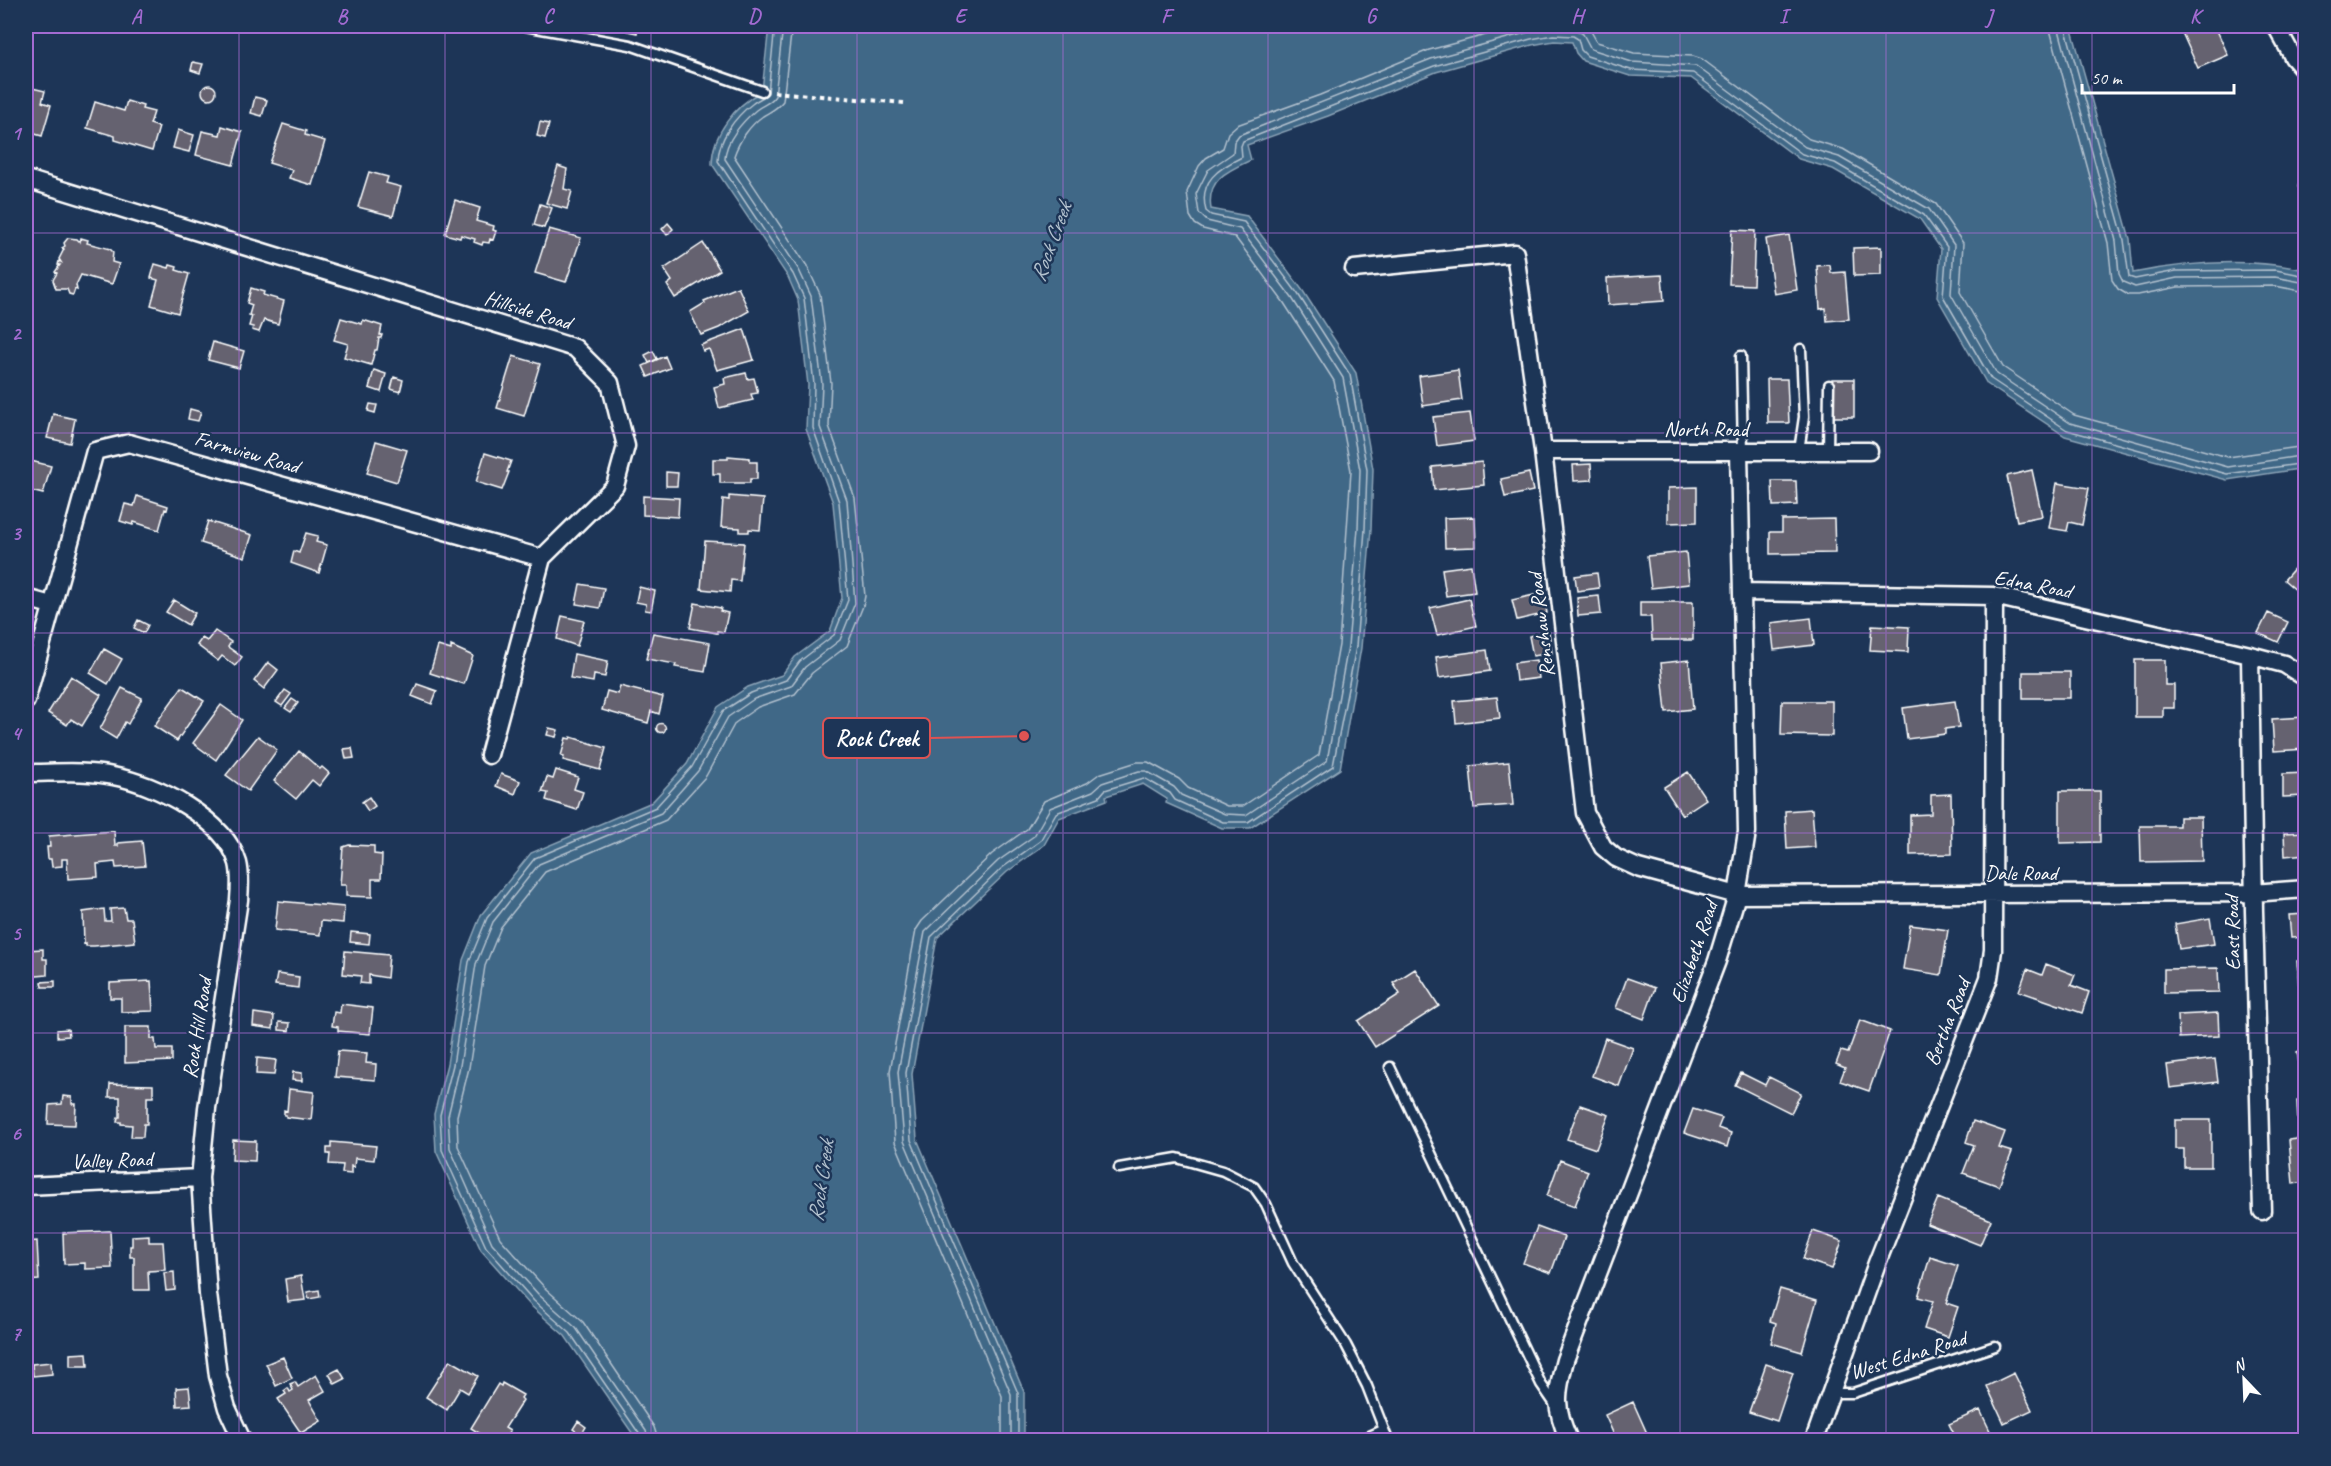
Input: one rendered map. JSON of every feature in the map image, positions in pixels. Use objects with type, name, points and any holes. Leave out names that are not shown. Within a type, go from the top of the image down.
[{"type":"street","points":[[2276,26],[2293,57],[2306,72]]},
{"type":"street","name":"Hillside Road","points":[[26,179],[575,348],[610,383],[626,446],[615,486],[542,558]]},
{"type":"street","name":"Renshaw Road","points":[[1354,269],[1515,252],[1543,451],[1585,813],[1603,847],[1616,858],[1638,868],[1737,895]]},
{"type":"street","name":"Farmview Road","points":[[26,701],[95,451],[129,443],[542,558]]},
{"type":"street","name":"North Road","points":[[1543,451],[1869,451]]},
{"type":"street","name":"Elizabeth Road","points":[[1569,1440],[1558,1409],[1557,1389],[1565,1360],[1717,961],[1737,895],[1747,832],[1741,452]]},
{"type":"street","points":[[489,755],[542,558]]},
{"type":"street","name":"Edna Road","points":[[1742,592],[1994,596],[2250,655],[2284,664],[2306,678]]},
{"type":"street","name":"Bertha Road","points":[[1814,1440],[1877,1263],[1989,978],[1993,951],[1994,596]]},
{"type":"street","points":[[26,598],[51,606]]},
{"type":"street","name":"East Road","points":[[2250,655],[2253,893],[2262,1211]]},
{"type":"street","name":"Rock Hill Road","points":[[26,773],[79,772],[114,776],[165,794],[201,816],[219,832],[230,846],[237,862],[240,900],[207,1108],[200,1179],[208,1294],[218,1376],[228,1408],[242,1440]]},
{"type":"street","name":"Dale Road","points":[[1737,895],[1993,896],[2253,893],[2306,890]]},
{"type":"street","name":"Valley Road","points":[[26,1186],[200,1179]]},
{"type":"lane","points":[[525,26],[630,45],[762,92]]},
{"type":"lane","points":[[1799,452],[1804,417],[1801,349]]},
{"type":"lane","points":[[1741,356],[1741,452]]},
{"type":"lane","points":[[1828,451],[1829,385]]},
{"type":"lane","points":[[1390,1067],[1541,1384],[1558,1409]]},
{"type":"lane","points":[[1119,1168],[1177,1158],[1223,1171],[1254,1186],[1266,1204],[1293,1263],[1346,1345],[1367,1386],[1388,1440]]},
{"type":"lane","name":"West Edna Road","points":[[1831,1393],[1853,1393],[1995,1346]]},
{"type":"lane","points":[[1361,1440],[1383,1430]]},
{"type":"path","points":[[762,92],[904,103]]},
{"type":"water","name":"Rock Creek","points":[[769,26],[2071,26],[2130,239],[2133,273],[2175,266],[2219,263],[2263,264],[2305,270],[2305,468],[2227,480],[2065,436],[1987,384],[1937,297],[1941,249],[1920,219],[1833,169],[1799,159],[1691,78],[1630,76],[1583,61],[1576,53],[1572,42],[1554,41],[1436,72],[1328,116],[1247,145],[1251,160],[1227,172],[1216,183],[1210,199],[1211,209],[1247,216],[1303,291],[1356,373],[1373,469],[1371,529],[1361,648],[1340,769],[1250,828],[1222,828],[1166,803],[1167,799],[1143,784],[1106,796],[1107,800],[1059,818],[1044,845],[1007,872],[937,938],[912,1074],[917,1139],[1024,1392],[1024,1440],[637,1440],[565,1336],[530,1305],[481,1250],[436,1151],[434,1114],[447,1064],[463,960],[481,915],[531,853],[652,802],[687,764],[718,707],[748,687],[782,675],[795,657],[830,631],[842,598],[833,503],[806,429],[808,385],[798,300],[788,277],[712,164],[716,141],[727,121],[743,104],[762,91]]},
{"type":"building","points":[[628,26],[638,26],[637,33],[627,31]]},
{"type":"building","points":[[2179,26],[2215,26],[2228,55],[2198,68]]},
{"type":"building","points":[[193,62],[203,64],[200,73],[191,70]]},
{"type":"building","points":[[206,85],[212,85],[216,92],[212,99],[206,99],[202,95],[202,89]]},
{"type":"building","points":[[28,87],[45,91],[42,102],[51,105],[42,136],[28,132],[29,129],[26,128]]},
{"type":"building","points":[[255,97],[267,100],[262,116],[251,113]]},
{"type":"building","points":[[127,101],[154,112],[150,124],[159,127],[152,151],[115,140],[115,136],[87,128],[95,102],[124,111]]},
{"type":"building","points":[[540,122],[549,124],[545,138],[537,136]]},
{"type":"building","points":[[283,124],[306,131],[305,135],[325,141],[312,185],[289,178],[292,170],[269,163]]},
{"type":"building","points":[[222,126],[242,132],[233,165],[196,155],[202,131],[220,135]]},
{"type":"building","points":[[178,130],[194,135],[189,152],[173,148]]},
{"type":"building","points":[[558,166],[567,169],[564,189],[572,191],[567,209],[546,203]]},
{"type":"building","points":[[2303,167],[2306,168],[2306,189],[2298,187]]},
{"type":"building","points":[[369,172],[388,177],[386,183],[401,187],[393,216],[358,207]]},
{"type":"building","points":[[455,200],[480,208],[476,221],[494,226],[493,230],[496,231],[493,240],[490,239],[489,243],[483,242],[482,245],[474,242],[475,239],[445,234]]},
{"type":"building","points":[[540,204],[552,208],[544,228],[534,225]]},
{"type":"building","points":[[668,223],[673,229],[667,235],[662,229]]},
{"type":"building","points":[[549,229],[581,238],[566,282],[535,273]]},
{"type":"building","points":[[1732,230],[1755,231],[1753,285],[1729,284]]},
{"type":"building","points":[[1789,235],[1797,290],[1774,294],[1766,239]]},
{"type":"building","points":[[68,238],[77,239],[80,242],[81,238],[88,240],[87,243],[110,249],[113,252],[112,262],[119,264],[112,284],[81,275],[76,285],[77,290],[75,289],[73,295],[69,294],[67,289],[56,289],[53,280],[60,265],[58,265],[59,261],[61,262],[59,259],[64,249],[62,248]]},
{"type":"building","points":[[703,243],[720,270],[675,298],[667,285],[672,281],[664,269]]},
{"type":"building","points":[[1881,247],[1881,275],[1854,276],[1853,248]]},
{"type":"building","points":[[155,264],[169,268],[170,265],[177,267],[176,270],[189,274],[178,313],[151,305],[158,280],[151,278]]},
{"type":"building","points":[[1830,265],[1831,273],[1845,272],[1849,319],[1827,321],[1826,308],[1820,309],[1817,266]]},
{"type":"building","points":[[1662,275],[1664,301],[1608,305],[1607,278]]},
{"type":"building","points":[[738,287],[749,311],[701,335],[690,312],[705,303],[704,301]]},
{"type":"building","points":[[251,288],[264,292],[263,295],[284,301],[278,324],[264,320],[259,332],[252,330],[253,327],[249,326],[252,305],[247,303]]},
{"type":"building","points":[[341,318],[362,324],[363,320],[382,326],[380,335],[382,335],[371,365],[344,357],[348,344],[334,340]]},
{"type":"building","points":[[744,329],[754,360],[717,370],[709,349],[703,351],[701,345]]},
{"type":"building","points":[[213,342],[244,351],[239,368],[208,360]]},
{"type":"building","points":[[653,351],[657,359],[649,363],[645,355]]},
{"type":"building","points":[[513,356],[540,364],[524,416],[497,408]]},
{"type":"building","points":[[665,356],[670,368],[648,377],[643,366]]},
{"type":"building","points":[[374,370],[386,374],[381,392],[369,388]]},
{"type":"building","points":[[1458,370],[1462,400],[1423,406],[1419,376]]},
{"type":"building","points":[[746,373],[748,379],[754,378],[758,393],[751,394],[753,400],[719,408],[714,387],[725,384],[724,378]]},
{"type":"building","points":[[394,377],[403,380],[400,392],[391,389]]},
{"type":"building","points":[[1767,379],[1787,379],[1789,423],[1768,423]]},
{"type":"building","points":[[1832,379],[1854,379],[1854,417],[1833,417]]},
{"type":"building","points":[[370,404],[377,405],[375,413],[368,411]]},
{"type":"building","points":[[190,409],[201,412],[198,421],[188,419]]},
{"type":"building","points":[[1470,413],[1474,441],[1437,446],[1433,417]]},
{"type":"building","points":[[53,414],[75,419],[70,443],[47,438]]},
{"type":"building","points":[[376,441],[407,450],[397,482],[367,473]]},
{"type":"building","points":[[485,453],[511,461],[502,490],[476,482]]},
{"type":"building","points":[[728,456],[750,458],[750,462],[757,462],[757,479],[750,479],[750,483],[720,483],[720,474],[713,474],[713,459],[728,459]]},
{"type":"building","points":[[31,461],[51,466],[43,494],[31,491],[27,506],[26,470],[28,471]]},
{"type":"building","points":[[1482,462],[1484,485],[1434,490],[1432,467]]},
{"type":"building","points":[[1591,464],[1592,480],[1574,481],[1573,465]]},
{"type":"building","points":[[2032,470],[2042,516],[2017,521],[2007,476]]},
{"type":"building","points":[[666,472],[678,473],[677,486],[666,486]]},
{"type":"building","points":[[1529,473],[1533,491],[1505,497],[1501,479]]},
{"type":"building","points":[[1772,481],[1796,481],[1797,505],[1773,506]]},
{"type":"building","points":[[2057,483],[2089,488],[2082,525],[2069,522],[2067,531],[2049,528]]},
{"type":"building","points":[[1697,487],[1697,522],[1668,523],[1668,488]]},
{"type":"building","points":[[137,496],[168,506],[159,530],[134,522],[133,525],[120,521],[125,504],[134,506]]},
{"type":"building","points":[[643,496],[679,498],[678,517],[643,515]]},
{"type":"building","points":[[729,496],[763,499],[760,530],[749,529],[749,532],[740,532],[740,528],[721,527],[723,499],[729,500]]},
{"type":"building","points":[[1475,517],[1476,547],[1445,548],[1444,518]]},
{"type":"building","points":[[1834,519],[1835,553],[1770,554],[1770,532],[1782,532],[1782,520]]},
{"type":"building","points":[[208,521],[252,535],[245,557],[201,543]]},
{"type":"building","points":[[306,533],[318,536],[316,542],[327,545],[319,573],[291,563],[294,551],[299,553]]},
{"type":"building","points":[[705,541],[744,543],[740,581],[731,580],[730,592],[701,589]]},
{"type":"building","points":[[1686,552],[1689,584],[1651,588],[1647,556]]},
{"type":"building","points":[[2306,555],[2306,595],[2304,597],[2284,580]]},
{"type":"building","points":[[1471,565],[1475,592],[1446,596],[1442,569]]},
{"type":"building","points":[[1597,573],[1599,588],[1577,591],[1575,576]]},
{"type":"building","points":[[580,584],[604,588],[600,608],[576,604]]},
{"type":"building","points":[[639,587],[655,591],[651,611],[645,610],[646,604],[636,602]]},
{"type":"building","points":[[1543,593],[1547,613],[1517,620],[1512,600]]},
{"type":"building","points":[[1599,596],[1601,614],[1578,616],[1577,598]]},
{"type":"building","points":[[1469,599],[1476,626],[1437,635],[1430,608]]},
{"type":"building","points":[[174,600],[195,613],[188,625],[166,612]]},
{"type":"building","points":[[1640,602],[1693,602],[1693,640],[1652,640],[1651,617],[1640,617]]},
{"type":"building","points":[[695,603],[721,608],[720,611],[728,613],[724,632],[717,631],[717,633],[690,628]]},
{"type":"building","points":[[2268,613],[2288,622],[2278,642],[2258,633]]},
{"type":"building","points":[[562,616],[584,621],[577,646],[557,639]]},
{"type":"building","points":[[1811,618],[1814,645],[1774,650],[1771,623]]},
{"type":"building","points":[[138,620],[148,625],[144,633],[134,628]]},
{"type":"building","points":[[1872,625],[1909,627],[1908,652],[1870,650]]},
{"type":"building","points":[[215,631],[231,642],[228,647],[242,657],[235,666],[222,656],[218,661],[197,645],[202,638],[207,641]]},
{"type":"building","points":[[1549,632],[1552,653],[1533,656],[1529,636]]},
{"type":"building","points":[[653,633],[710,643],[705,672],[646,659]]},
{"type":"building","points":[[438,646],[451,650],[451,646],[473,656],[464,684],[430,673]]},
{"type":"building","points":[[104,649],[122,659],[108,684],[90,673]]},
{"type":"building","points":[[1487,650],[1490,671],[1439,678],[1436,657]]},
{"type":"building","points":[[574,654],[608,661],[605,677],[594,675],[593,682],[570,678]]},
{"type":"building","points":[[1536,660],[1539,678],[1516,681],[1514,663]]},
{"type":"building","points":[[1689,660],[1693,709],[1666,712],[1661,663]]},
{"type":"building","points":[[2135,660],[2165,660],[2165,685],[2174,685],[2174,708],[2163,708],[2163,717],[2135,717]]},
{"type":"building","points":[[268,662],[278,670],[264,689],[254,681]]},
{"type":"building","points":[[2023,672],[2070,672],[2070,698],[2023,698]]},
{"type":"building","points":[[71,676],[101,695],[82,726],[71,719],[67,725],[48,713]]},
{"type":"building","points":[[417,684],[437,691],[432,704],[412,696]]},
{"type":"building","points":[[620,686],[663,697],[659,714],[651,711],[648,723],[602,710],[607,691],[618,694]]},
{"type":"building","points":[[182,687],[204,701],[177,741],[154,726]]},
{"type":"building","points":[[122,688],[142,698],[128,724],[125,722],[116,739],[100,729]]},
{"type":"building","points":[[285,690],[291,694],[282,706],[276,702]]},
{"type":"building","points":[[1497,697],[1500,718],[1456,723],[1454,701]]},
{"type":"building","points":[[292,699],[298,703],[291,712],[285,708]]},
{"type":"building","points":[[1782,701],[1832,701],[1832,736],[1781,735]]},
{"type":"building","points":[[1955,701],[1959,727],[1945,729],[1945,734],[1907,739],[1903,708]]},
{"type":"building","points":[[221,705],[242,720],[216,760],[193,743]]},
{"type":"building","points":[[2305,717],[2306,749],[2274,751],[2272,719]]},
{"type":"building","points":[[661,723],[666,728],[661,733],[656,728]]},
{"type":"building","points":[[549,728],[558,730],[556,737],[547,735]]},
{"type":"building","points":[[258,736],[277,750],[248,791],[226,775]]},
{"type":"building","points":[[571,737],[606,748],[600,770],[563,760],[564,757],[561,756],[566,738]]},
{"type":"building","points":[[352,748],[354,758],[346,759],[344,749]]},
{"type":"building","points":[[299,751],[320,769],[322,767],[329,773],[319,786],[312,780],[296,799],[274,781]]},
{"type":"building","points":[[1509,762],[1513,805],[1474,808],[1470,766]]},
{"type":"building","points":[[556,770],[578,777],[574,789],[583,792],[577,810],[546,800],[548,793],[542,792],[547,777],[553,779]]},
{"type":"building","points":[[1688,772],[1706,799],[1682,815],[1664,787]]},
{"type":"building","points":[[2306,773],[2306,796],[2283,797],[2283,774]]},
{"type":"building","points":[[501,774],[520,781],[515,794],[496,786]]},
{"type":"building","points":[[2060,791],[2100,791],[2100,842],[2060,843]]},
{"type":"building","points":[[1951,794],[1952,854],[1910,855],[1910,815],[1931,814],[1931,795]]},
{"type":"building","points":[[369,797],[375,806],[368,811],[362,802]]},
{"type":"building","points":[[1812,809],[1815,847],[1787,849],[1785,811]]},
{"type":"building","points":[[2179,817],[2201,817],[2202,861],[2141,862],[2140,826],[2179,826]]},
{"type":"building","points":[[114,831],[115,846],[118,846],[118,843],[142,841],[145,866],[116,868],[115,862],[97,864],[98,877],[68,879],[67,859],[62,859],[62,866],[52,867],[51,859],[48,859],[49,836]]},
{"type":"building","points":[[2306,832],[2306,854],[2285,856],[2284,833]]},
{"type":"building","points":[[349,845],[374,846],[374,854],[382,855],[381,879],[372,879],[372,897],[346,896],[346,885],[340,885],[343,847]]},
{"type":"building","points":[[278,901],[344,907],[343,923],[321,921],[320,935],[275,930]]},
{"type":"building","points":[[124,908],[126,919],[132,919],[135,942],[94,946],[84,944],[83,912],[104,909],[105,921],[111,921],[110,909]]},
{"type":"building","points":[[2306,914],[2306,937],[2291,938],[2289,915]]},
{"type":"building","points":[[2210,918],[2214,944],[2179,949],[2175,924]]},
{"type":"building","points":[[1910,925],[1948,930],[1941,975],[1903,969]]},
{"type":"building","points":[[351,932],[370,934],[369,944],[350,942]]},
{"type":"building","points":[[43,949],[43,959],[47,959],[47,975],[26,977],[26,950]]},
{"type":"building","points":[[345,951],[389,955],[387,978],[369,975],[369,984],[360,983],[361,976],[343,974]]},
{"type":"building","points":[[2306,960],[2306,989],[2299,989],[2297,961]]},
{"type":"building","points":[[2046,964],[2075,975],[2071,985],[2089,992],[2082,1013],[2019,991],[2027,969],[2042,975]]},
{"type":"building","points":[[2218,968],[2219,992],[2164,993],[2164,969]]},
{"type":"building","points":[[1415,969],[1439,1006],[1375,1047],[1358,1021],[1400,994],[1393,983]]},
{"type":"building","points":[[277,974],[299,977],[298,988],[275,985]]},
{"type":"building","points":[[1627,978],[1655,988],[1644,1019],[1616,1008]]},
{"type":"building","points":[[55,981],[55,987],[42,987],[41,982]]},
{"type":"building","points":[[151,981],[153,1011],[121,1012],[121,998],[110,998],[110,983]]},
{"type":"building","points":[[341,1004],[373,1008],[370,1034],[338,1031],[338,1027],[332,1026],[334,1012],[340,1013]]},
{"type":"building","points":[[254,1013],[274,1016],[273,1029],[253,1026]]},
{"type":"building","points":[[2218,1013],[2219,1036],[2179,1038],[2178,1015]]},
{"type":"building","points":[[1860,1020],[1890,1031],[1869,1091],[1840,1081],[1845,1068],[1836,1064],[1841,1051],[1848,1053]]},
{"type":"building","points":[[279,1022],[290,1023],[289,1031],[279,1030]]},
{"type":"building","points":[[125,1027],[151,1027],[151,1039],[155,1039],[156,1049],[172,1049],[172,1061],[125,1063]]},
{"type":"building","points":[[68,1029],[69,1036],[57,1037],[57,1030]]},
{"type":"building","points":[[1605,1038],[1633,1048],[1619,1086],[1592,1076]]},
{"type":"building","points":[[338,1051],[367,1053],[366,1063],[376,1064],[375,1080],[335,1077]]},
{"type":"building","points":[[2306,1051],[2306,1081],[2302,1082],[2297,1052]]},
{"type":"building","points":[[257,1058],[276,1060],[274,1075],[256,1074]]},
{"type":"building","points":[[2215,1059],[2218,1082],[2170,1088],[2167,1065]]},
{"type":"building","points":[[293,1072],[302,1073],[302,1081],[292,1080]]},
{"type":"building","points":[[1741,1073],[1765,1085],[1769,1077],[1801,1093],[1791,1113],[1735,1085]]},
{"type":"building","points":[[110,1084],[153,1085],[153,1097],[147,1097],[147,1124],[144,1124],[143,1137],[131,1137],[132,1125],[117,1122],[120,1117],[120,1097],[109,1097]]},
{"type":"building","points":[[289,1089],[314,1092],[311,1120],[284,1115],[284,1110],[287,1111]]},
{"type":"building","points":[[63,1096],[72,1097],[72,1104],[76,1104],[75,1125],[48,1124],[49,1105],[62,1104]]},
{"type":"building","points":[[2297,1101],[2306,1101],[2306,1124],[2298,1125]]},
{"type":"building","points":[[1580,1105],[1609,1115],[1596,1149],[1567,1139]]},
{"type":"building","points":[[1693,1109],[1722,1118],[1718,1128],[1731,1133],[1727,1147],[1684,1133]]},
{"type":"building","points":[[2175,1120],[2211,1120],[2211,1167],[2184,1167],[2184,1149],[2175,1149]]},
{"type":"building","points":[[1973,1121],[2005,1132],[1999,1148],[2012,1152],[1999,1186],[1963,1173],[1974,1145],[1966,1142]]},
{"type":"building","points":[[2306,1138],[2306,1182],[2293,1184],[2289,1140]]},
{"type":"building","points":[[233,1140],[256,1141],[255,1161],[232,1160]]},
{"type":"building","points":[[331,1142],[376,1146],[374,1160],[355,1158],[354,1167],[351,1166],[351,1174],[342,1173],[343,1165],[329,1164],[330,1154],[327,1154],[327,1148],[331,1148]]},
{"type":"building","points":[[1560,1160],[1588,1171],[1575,1206],[1547,1196]]},
{"type":"building","points":[[1938,1198],[1991,1220],[1980,1245],[1927,1224]]},
{"type":"building","points":[[1537,1227],[1564,1237],[1551,1273],[1523,1263]]},
{"type":"building","points":[[110,1231],[112,1268],[85,1269],[85,1263],[64,1264],[63,1233]]},
{"type":"building","points":[[1813,1231],[1842,1241],[1832,1269],[1803,1259]]},
{"type":"building","points":[[149,1235],[149,1242],[163,1242],[165,1270],[148,1271],[149,1290],[134,1290],[134,1257],[130,1257],[132,1236]]},
{"type":"building","points":[[37,1241],[39,1280],[26,1281],[26,1242]]},
{"type":"building","points":[[1930,1257],[1958,1266],[1946,1303],[1958,1307],[1948,1337],[1924,1329],[1933,1301],[1918,1297]]},
{"type":"building","points":[[174,1272],[175,1290],[166,1291],[164,1273]]},
{"type":"building","points":[[301,1276],[305,1300],[288,1302],[285,1279]]},
{"type":"building","points":[[1780,1289],[1817,1300],[1802,1352],[1771,1343],[1776,1323],[1770,1321]]},
{"type":"building","points":[[319,1290],[320,1297],[309,1299],[307,1292]]},
{"type":"building","points":[[87,1353],[88,1366],[70,1366],[70,1354]]},
{"type":"building","points":[[283,1357],[292,1378],[276,1386],[266,1364]]},
{"type":"building","points":[[450,1360],[478,1376],[468,1393],[460,1388],[447,1410],[426,1397]]},
{"type":"building","points":[[51,1362],[52,1374],[33,1376],[32,1364]]},
{"type":"building","points":[[1766,1364],[1793,1373],[1777,1421],[1749,1412]]},
{"type":"building","points":[[339,1369],[345,1379],[335,1384],[329,1374]]},
{"type":"building","points":[[2014,1373],[2032,1410],[2004,1423],[1987,1386]]},
{"type":"building","points":[[316,1375],[325,1391],[309,1400],[321,1421],[301,1433],[278,1399],[286,1394],[284,1391],[288,1388],[290,1392],[293,1390],[290,1384],[295,1382],[298,1387]]},
{"type":"building","points":[[502,1383],[523,1395],[521,1398],[523,1400],[505,1428],[510,1431],[504,1440],[490,1440],[471,1428],[498,1384],[501,1386]]},
{"type":"building","points":[[189,1387],[191,1405],[177,1406],[176,1388]]},
{"type":"building","points":[[1633,1402],[1650,1440],[1620,1440],[1618,1436],[1615,1437],[1605,1415]]},
{"type":"building","points":[[1980,1410],[1993,1437],[1986,1440],[1957,1440],[1949,1424]]},
{"type":"building","points":[[578,1421],[586,1427],[581,1435],[573,1429]]},
{"type":"place","name":"Rock Creek","points":[[1024,736]]}]
